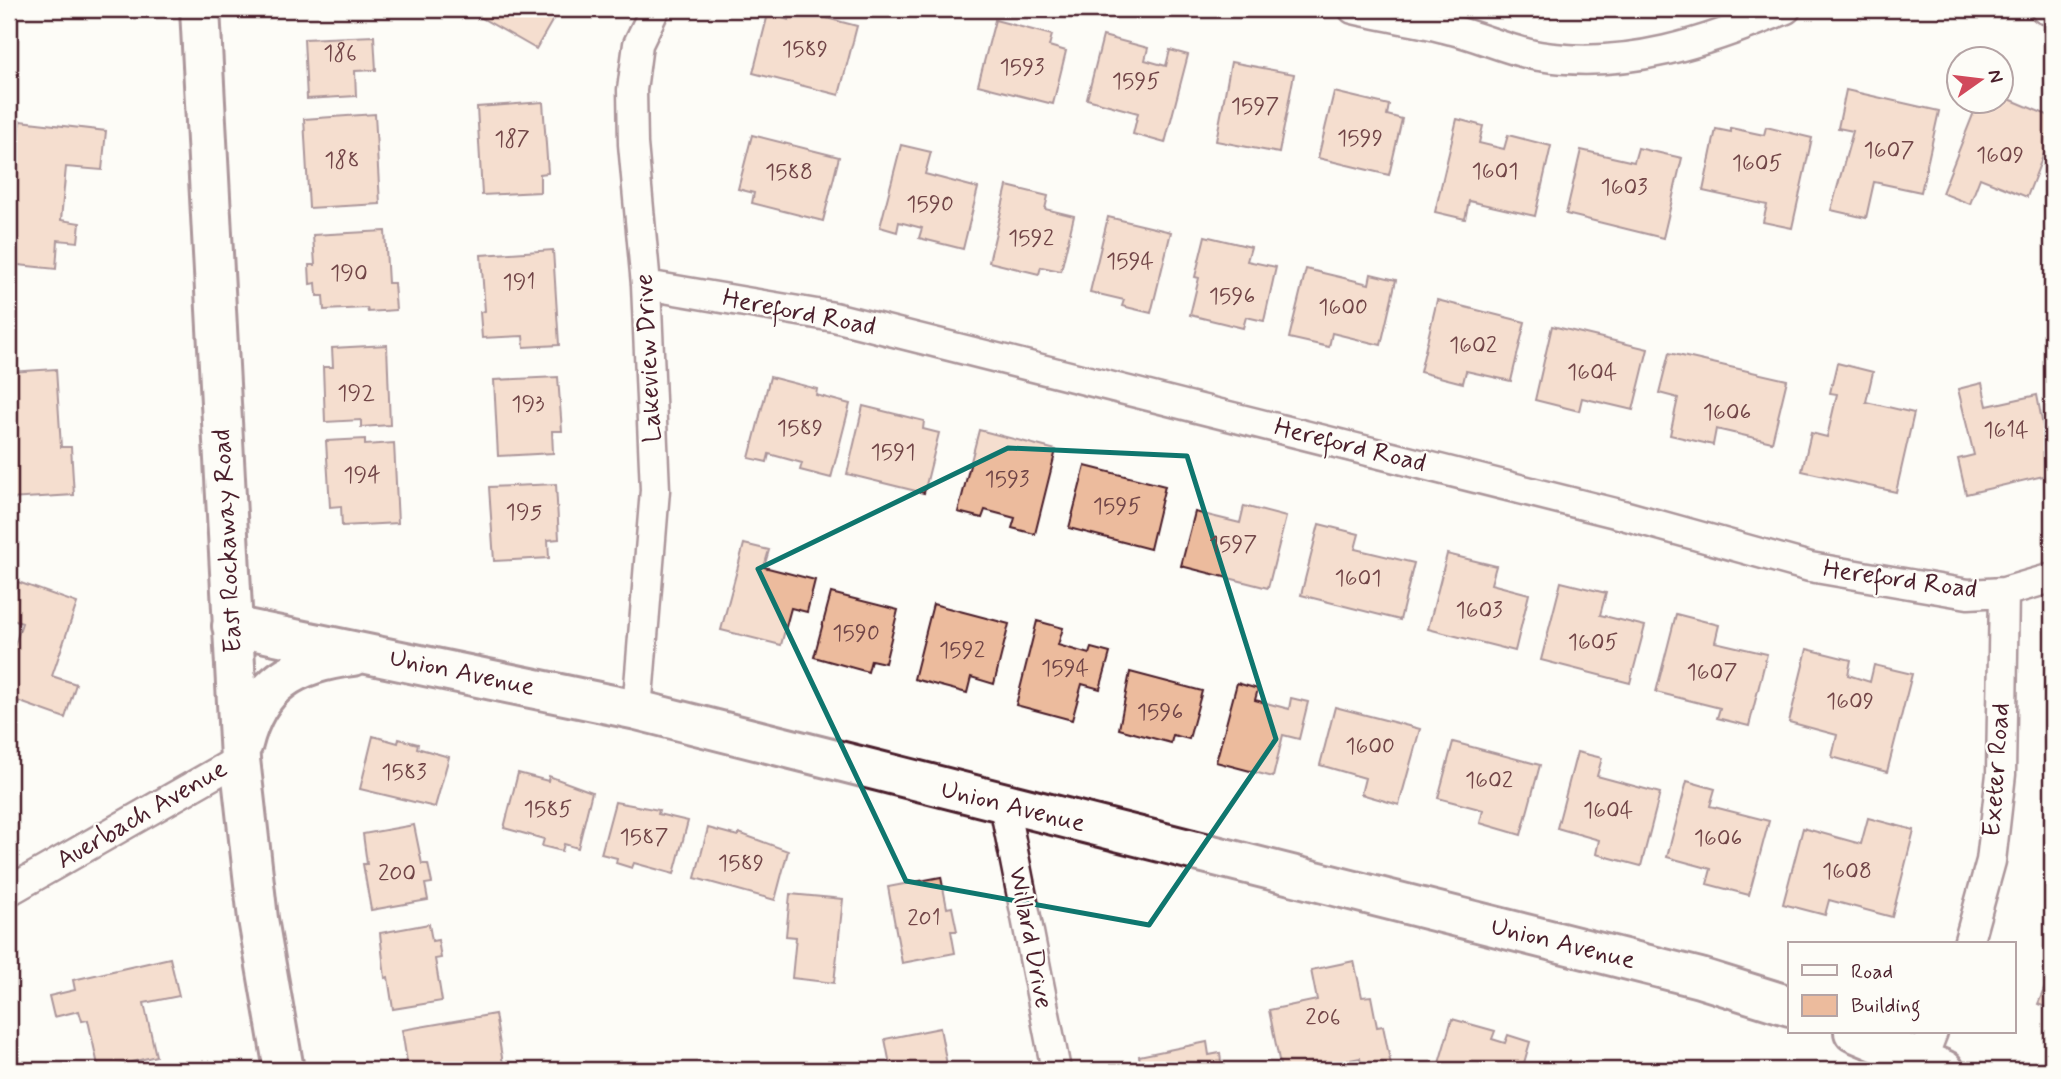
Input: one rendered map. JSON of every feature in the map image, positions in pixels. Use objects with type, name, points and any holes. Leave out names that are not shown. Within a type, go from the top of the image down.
[{"type":"main road","name":"East Rockaway Road","points":[[200,9],[240,759],[258,919],[284,1070]]},
{"type":"main road","name":"Union Avenue","points":[[232,625],[637,710],[1004,805],[1700,978],[1788,1005]]},
{"type":"main road","points":[[240,759],[249,719],[260,700],[275,684],[312,665],[331,659],[369,654]]},
{"type":"main road","points":[[1861,1034],[1933,1054]]},
{"type":"street","name":"Lakeview Drive","points":[[637,710],[655,490],[646,285],[633,144],[632,90],[638,44],[655,9]]},
{"type":"street","points":[[1353,9],[1418,16],[1450,29],[1538,56],[1602,59],[1656,53],[1716,38],[1786,9]]},
{"type":"street","points":[[2045,9],[2052,11]]},
{"type":"street","name":"Hereford Road","points":[[646,285],[834,317],[1623,515],[1810,566],[1969,594],[2004,592],[2052,578]]},
{"type":"street","name":"Exeter Road","points":[[1970,942],[1990,861],[2001,774],[2004,592]]},
{"type":"street","name":"Auerbach Avenue","points":[[9,891],[240,759]]},
{"type":"street","name":"Willard Drive","points":[[1004,805],[1056,1070]]},
{"type":"highlighted area","points":[[1008,448],[1187,456],[1276,739],[1149,925],[906,881],[758,569]]},
{"type":"building","points":[[466,9],[559,9],[536,49]]},
{"type":"building","points":[[792,9],[857,26],[839,95],[753,73],[768,14],[789,20]]},
{"type":"building","points":[[995,20],[1052,35],[1049,46],[1066,51],[1053,104],[978,85]]},
{"type":"building","points":[[374,36],[376,70],[355,71],[356,96],[307,99],[304,39]]},
{"type":"building","points":[[1103,36],[1148,48],[1145,60],[1166,66],[1170,50],[1188,55],[1165,143],[1133,134],[1138,113],[1087,99]]},
{"type":"building","points":[[1231,62],[1294,74],[1279,153],[1216,141]]},
{"type":"building","points":[[1846,90],[1939,111],[1921,192],[1874,182],[1866,218],[1831,210],[1853,131],[1838,128]]},
{"type":"building","points":[[1334,92],[1389,105],[1387,115],[1402,119],[1389,175],[1318,158]]},
{"type":"building","points":[[543,102],[548,173],[540,174],[540,192],[482,195],[477,107]]},
{"type":"building","points":[[2016,102],[2052,117],[2052,133],[2027,197],[1980,178],[1970,204],[1942,193],[1972,116],[2016,116]]},
{"type":"building","points":[[375,114],[380,204],[309,208],[304,119]]},
{"type":"building","points":[[1457,119],[1483,126],[1479,143],[1504,149],[1508,135],[1551,146],[1535,216],[1469,201],[1465,219],[1435,212]]},
{"type":"building","points":[[20,121],[106,131],[102,170],[66,167],[61,220],[80,223],[78,242],[58,240],[56,269],[9,264],[9,215]]},
{"type":"building","points":[[1766,127],[1812,138],[1792,228],[1763,222],[1767,205],[1703,191],[1716,129],[1731,132],[1731,128],[1764,135]]},
{"type":"building","points":[[752,135],[839,157],[823,221],[752,203],[754,193],[738,189]]},
{"type":"building","points":[[901,145],[931,152],[925,174],[978,188],[963,249],[919,238],[922,228],[899,222],[897,232],[880,227]]},
{"type":"building","points":[[1638,148],[1682,158],[1663,238],[1566,214],[1581,150],[1634,162]]},
{"type":"building","points":[[1007,186],[1048,196],[1045,209],[1074,216],[1061,271],[1041,267],[1039,274],[989,262]]},
{"type":"building","points":[[1108,217],[1171,232],[1151,313],[1122,306],[1124,300],[1090,292]]},
{"type":"building","points":[[385,231],[388,283],[394,283],[396,310],[324,310],[323,296],[317,296],[316,283],[310,284],[309,265],[315,265],[313,235]]},
{"type":"building","points":[[1205,236],[1251,247],[1247,261],[1276,267],[1264,321],[1246,317],[1243,328],[1190,315],[1199,278],[1195,277]]},
{"type":"building","points":[[553,250],[559,345],[524,347],[523,336],[482,338],[480,312],[485,311],[481,255]]},
{"type":"building","points":[[1306,269],[1369,284],[1371,274],[1396,280],[1381,345],[1332,333],[1329,347],[1289,338]]},
{"type":"building","points":[[1437,300],[1525,322],[1511,381],[1466,371],[1463,383],[1420,372]]},
{"type":"building","points":[[1552,326],[1648,349],[1633,410],[1582,398],[1579,411],[1535,400]]},
{"type":"building","points":[[387,345],[390,425],[361,427],[361,420],[325,422],[323,367],[333,367],[332,348]]},
{"type":"building","points":[[1669,353],[1787,380],[1772,442],[1716,429],[1713,445],[1670,435],[1678,398],[1659,393]]},
{"type":"building","points":[[1837,363],[1873,372],[1866,402],[1914,413],[1896,492],[1802,471],[1811,433],[1827,437],[1837,394],[1830,393]]},
{"type":"building","points":[[56,369],[61,447],[71,447],[74,495],[9,499],[9,372]]},
{"type":"building","points":[[558,377],[562,431],[552,431],[553,453],[498,456],[494,380]]},
{"type":"building","points":[[770,377],[817,389],[816,395],[850,404],[831,478],[800,470],[802,463],[769,454],[767,462],[749,458]]},
{"type":"building","points":[[1982,383],[1987,406],[2037,395],[2052,474],[1966,494],[1958,459],[1974,455],[1958,389]]},
{"type":"building","points":[[863,406],[924,421],[923,429],[939,433],[924,493],[847,474]]},
{"type":"building","points":[[979,430],[1056,450],[1035,534],[1012,528],[1015,518],[985,510],[982,518],[958,512]]},
{"type":"building","points":[[365,439],[365,445],[394,443],[398,523],[342,526],[341,506],[330,507],[326,441]]},
{"type":"building","points":[[1085,466],[1165,486],[1150,549],[1069,528]]},
{"type":"building","points":[[556,484],[559,539],[548,540],[549,558],[494,561],[489,487]]},
{"type":"building","points":[[1244,506],[1286,517],[1268,588],[1181,566],[1195,512],[1240,523]]},
{"type":"building","points":[[1319,524],[1359,534],[1355,549],[1414,563],[1400,620],[1301,595]]},
{"type":"building","points":[[744,544],[769,550],[764,567],[815,580],[807,612],[791,608],[781,645],[721,630]]},
{"type":"building","points":[[1447,554],[1496,566],[1491,584],[1529,594],[1515,651],[1428,629]]},
{"type":"building","points":[[18,582],[77,603],[52,676],[76,684],[65,718],[9,698],[9,663],[22,623],[9,619]]},
{"type":"building","points":[[1561,582],[1606,593],[1600,615],[1645,626],[1630,683],[1541,660]]},
{"type":"building","points":[[831,593],[898,610],[885,663],[871,660],[868,672],[814,657]]},
{"type":"building","points":[[933,604],[1009,624],[994,684],[971,677],[967,693],[914,679]]},
{"type":"building","points":[[1676,614],[1719,625],[1715,642],[1767,654],[1749,726],[1717,718],[1720,708],[1656,692]]},
{"type":"building","points":[[1037,621],[1063,628],[1058,645],[1089,654],[1091,648],[1110,653],[1100,689],[1082,684],[1072,720],[1016,705]]},
{"type":"building","points":[[1807,649],[1851,660],[1848,675],[1870,682],[1874,665],[1912,674],[1887,772],[1832,757],[1837,735],[1789,722]]},
{"type":"building","points":[[1130,672],[1202,691],[1189,739],[1173,735],[1171,743],[1119,729]]},
{"type":"building","points":[[1237,683],[1258,689],[1255,700],[1289,709],[1291,698],[1308,702],[1299,739],[1283,735],[1273,777],[1216,762]]},
{"type":"building","points":[[1335,707],[1420,729],[1399,805],[1361,794],[1365,778],[1320,765]]},
{"type":"building","points":[[373,736],[398,743],[399,739],[418,744],[417,748],[449,757],[435,807],[360,789]]},
{"type":"building","points":[[1453,742],[1540,765],[1521,835],[1480,823],[1483,810],[1438,798]]},
{"type":"building","points":[[1577,752],[1602,758],[1597,776],[1660,793],[1641,866],[1596,854],[1599,840],[1557,828]]},
{"type":"building","points":[[518,773],[548,781],[549,776],[592,792],[578,848],[564,844],[562,851],[542,846],[544,839],[504,828]]},
{"type":"building","points":[[1687,781],[1715,789],[1710,806],[1769,821],[1749,895],[1707,884],[1711,869],[1667,857]]},
{"type":"building","points":[[615,802],[659,810],[658,814],[688,821],[674,874],[634,863],[632,868],[616,863],[617,858],[601,854]]},
{"type":"building","points":[[1868,818],[1914,830],[1892,917],[1829,900],[1825,915],[1783,904],[1803,828],[1861,844]]},
{"type":"building","points":[[414,825],[422,864],[428,864],[432,883],[425,884],[428,900],[371,910],[363,864],[367,864],[363,834]]},
{"type":"building","points":[[708,828],[738,836],[739,833],[788,851],[775,900],[695,878]]},
{"type":"building","points":[[941,877],[947,908],[952,907],[957,931],[951,931],[955,953],[902,963],[888,887]]},
{"type":"building","points":[[790,894],[843,899],[834,983],[792,978],[796,937],[786,936]]},
{"type":"building","points":[[429,924],[432,941],[438,940],[441,958],[435,959],[442,1001],[393,1009],[388,977],[385,978],[380,933]]},
{"type":"building","points":[[170,958],[179,996],[144,1003],[156,1056],[99,1070],[88,1020],[82,1021],[79,1011],[54,1017],[49,996],[75,990],[73,980]]},
{"type":"building","points":[[1354,961],[1362,997],[1371,996],[1377,1027],[1383,1026],[1392,1070],[1362,1070],[1360,1058],[1330,1064],[1331,1070],[1281,1070],[1269,1010],[1317,1000],[1311,970]]},
{"type":"building","points":[[2052,970],[2052,1010],[2038,1004]]},
{"type":"building","points":[[495,1014],[504,1070],[400,1070],[399,1063],[407,1062],[402,1030]]},
{"type":"building","points":[[1452,1019],[1495,1031],[1492,1039],[1505,1043],[1508,1035],[1530,1042],[1522,1070],[1437,1070]]},
{"type":"building","points":[[940,1028],[948,1070],[891,1070],[885,1039]]},
{"type":"building","points":[[1207,1042],[1209,1055],[1220,1053],[1222,1070],[1142,1070],[1139,1056]]},
{"type":"building","points":[[1250,1064],[1251,1070],[1222,1070]]}]
